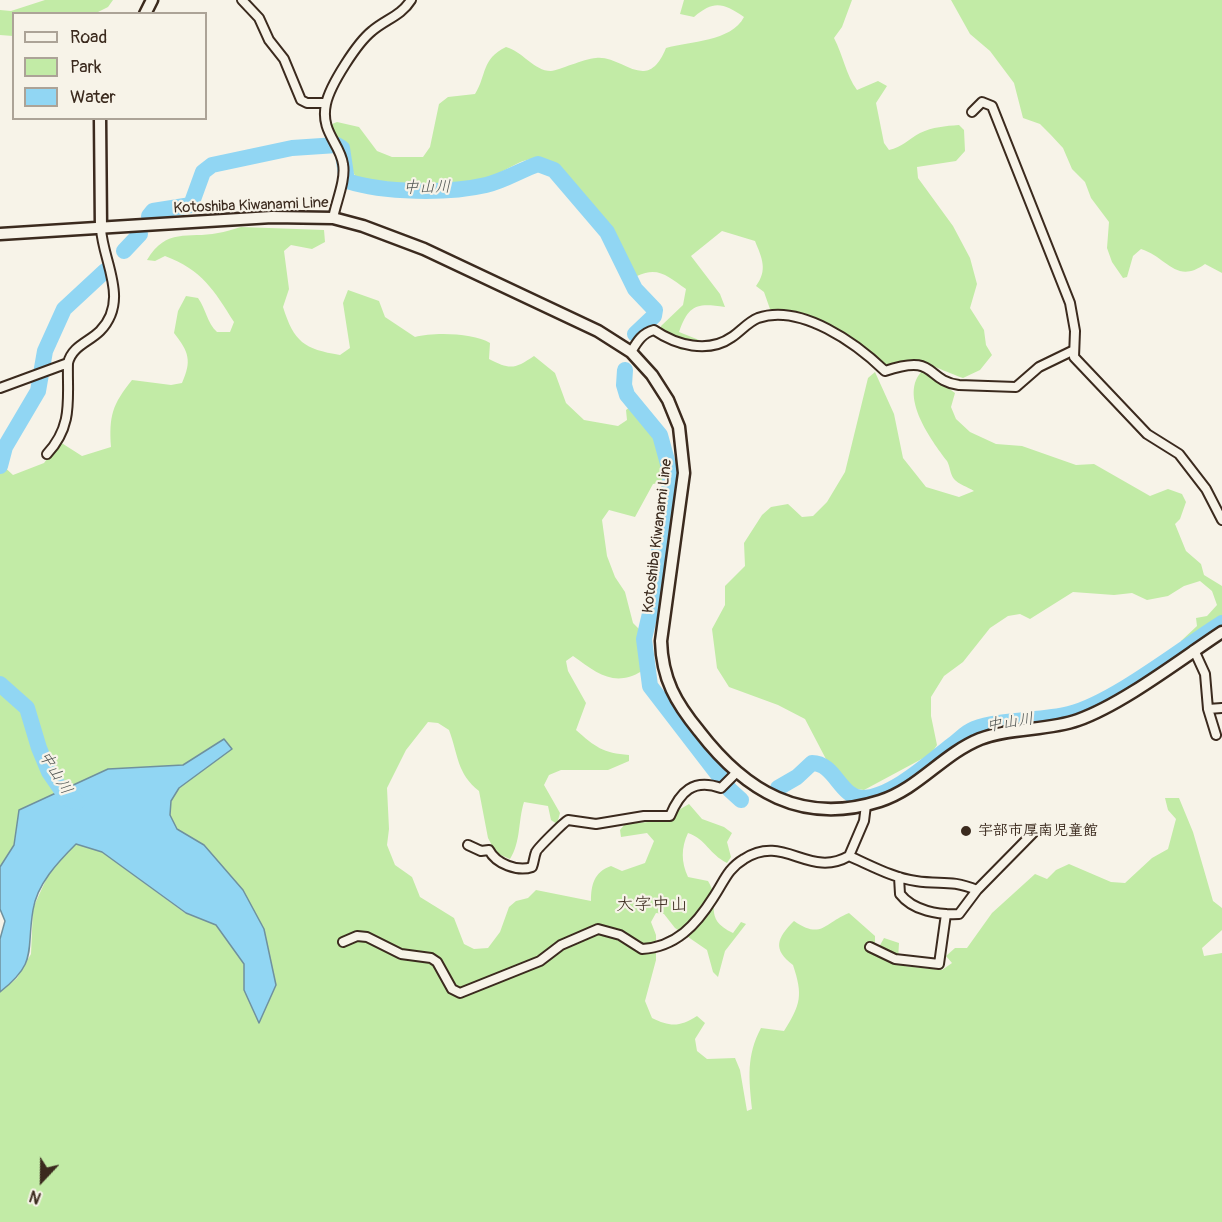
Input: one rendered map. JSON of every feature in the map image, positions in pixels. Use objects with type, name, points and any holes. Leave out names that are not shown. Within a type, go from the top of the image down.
[{"type":"main road","points":[[100,120],[100,228]]},
{"type":"main road","name":"Kotoshiba Kiwanami Line","points":[[0,234],[272,218],[333,218],[400,240],[477,273],[575,319],[631,352],[652,375],[668,400],[679,427],[683,458],[681,492],[661,642],[669,687],[680,707],[713,750],[736,773],[763,792],[803,806],[829,809],[866,805],[906,788],[955,753],[981,739],[1012,731],[1077,720],[1089,715],[1222,632]]},
{"type":"street","points":[[242,0],[259,18],[269,40],[284,59],[301,100],[308,103],[326,103]]},
{"type":"street","points":[[333,218],[344,171],[343,162],[328,134],[326,103],[359,44],[369,33],[405,9],[411,0]]},
{"type":"street","points":[[972,112],[982,102],[992,106],[1070,303],[1075,331],[1072,351],[1079,364],[1148,434],[1179,454],[1206,489],[1222,520]]},
{"type":"street","points":[[47,454],[55,445],[68,415],[68,363],[72,352],[99,332],[112,310],[112,267],[105,255],[100,228]]},
{"type":"street","points":[[631,352],[639,340],[650,331],[654,330],[670,340],[691,347],[730,339],[752,321],[779,314],[803,319],[848,340],[885,371],[914,364],[924,365],[952,384],[959,385],[1016,387],[1039,367],[1072,351]]},
{"type":"street","points":[[0,388],[68,363]]},
{"type":"street","points":[[1194,650],[1205,674],[1208,709],[1216,735]]},
{"type":"street","points":[[1208,709],[1222,708]]},
{"type":"street","points":[[468,845],[481,851],[489,850],[501,863],[527,869],[532,867],[541,845],[554,836],[568,820],[596,824],[644,816],[670,816],[682,793],[703,784],[721,788],[736,773]]},
{"type":"street","points":[[343,942],[357,936],[367,937],[401,954],[431,958],[437,962],[452,989],[460,993],[540,961],[561,945],[598,928],[620,935],[642,949],[662,947],[694,926],[730,868],[763,850],[777,849],[797,858],[832,863],[849,855],[864,821],[866,805]]},
{"type":"street","points":[[899,877],[900,894],[914,906],[946,914],[959,914],[976,890],[1036,830]]},
{"type":"street","points":[[849,855],[899,877],[917,882],[956,882],[976,890]]},
{"type":"street","points":[[870,947],[895,959],[939,964],[946,914]]},
{"type":"green space","points":[[45,0],[113,0],[108,7],[98,12],[12,12],[12,36],[0,35],[0,10],[11,11]]},
{"type":"green space","points":[[684,0],[852,0],[842,27],[834,38],[857,90],[878,81],[887,86],[876,103],[884,143],[889,150],[930,129],[959,125],[964,130],[965,151],[956,161],[917,167],[918,178],[953,226],[970,258],[977,284],[970,308],[984,330],[986,345],[992,355],[980,370],[963,378],[917,362],[885,365],[825,324],[770,309],[764,292],[756,286],[763,269],[762,258],[755,241],[722,231],[691,256],[720,294],[725,307],[707,305],[695,307],[686,316],[679,332],[699,340],[704,350],[681,350],[661,338],[661,326],[683,305],[686,289],[663,274],[651,272],[637,276],[626,265],[614,237],[553,162],[542,159],[524,161],[488,178],[462,183],[386,182],[356,178],[351,167],[350,152],[335,135],[332,124],[337,122],[359,127],[377,151],[392,157],[423,157],[430,147],[439,104],[448,97],[475,94],[488,62],[506,47],[545,70],[551,71],[596,58],[643,71],[651,69],[659,62],[666,48],[720,36],[738,25],[744,17],[719,5],[707,8],[694,17],[680,14]]},
{"type":"green space","points":[[951,0],[1222,0],[1222,273],[1205,264],[1195,270],[1179,271],[1141,249],[1133,256],[1127,277],[1123,278],[1112,262],[1107,248],[1109,222],[1091,198],[1085,182],[1072,169],[1063,148],[1050,134],[1040,124],[1023,118],[1014,83],[990,51],[970,34]]},
{"type":"green space","points":[[241,227],[324,230],[325,242],[312,249],[291,245],[284,251],[289,289],[283,307],[296,336],[309,346],[340,355],[350,348],[343,303],[348,290],[379,301],[385,317],[415,337],[454,334],[474,337],[490,343],[489,359],[507,366],[517,366],[534,356],[555,373],[566,403],[584,420],[618,426],[627,420],[626,410],[630,407],[656,441],[662,459],[663,482],[653,484],[635,517],[609,510],[602,520],[607,556],[615,577],[625,592],[633,623],[640,630],[638,646],[642,671],[632,676],[614,678],[598,673],[573,656],[566,661],[568,671],[586,703],[576,730],[600,748],[612,753],[629,755],[629,761],[608,770],[561,770],[549,775],[544,785],[560,813],[557,824],[551,820],[548,806],[524,802],[518,839],[510,859],[496,853],[488,838],[479,791],[462,771],[449,730],[438,723],[428,722],[406,750],[387,788],[389,829],[387,845],[395,865],[412,877],[420,897],[454,918],[464,944],[474,949],[488,948],[500,932],[509,907],[516,901],[528,898],[536,890],[591,901],[593,884],[597,875],[605,869],[611,866],[622,871],[645,863],[654,841],[647,833],[621,837],[620,830],[625,824],[671,820],[677,811],[689,804],[702,819],[724,827],[732,833],[727,842],[731,857],[727,863],[699,839],[688,833],[683,855],[688,877],[708,881],[712,889],[715,916],[723,927],[733,933],[741,922],[746,924],[725,951],[718,977],[713,972],[707,950],[675,928],[664,914],[656,913],[651,922],[656,935],[656,960],[645,1001],[652,1018],[658,1021],[680,1024],[697,1016],[705,1023],[695,1039],[697,1051],[707,1059],[735,1058],[740,1070],[747,1111],[752,1109],[751,1058],[756,1038],[761,1028],[784,1031],[794,1014],[799,999],[793,965],[782,954],[779,943],[794,921],[803,927],[817,929],[849,913],[875,936],[875,943],[879,947],[884,938],[899,943],[898,960],[904,966],[942,970],[952,963],[946,956],[955,948],[967,948],[992,913],[1035,874],[1047,879],[1056,870],[1069,864],[1111,882],[1125,883],[1152,858],[1168,849],[1176,819],[1168,810],[1165,798],[1179,798],[1193,832],[1213,901],[1222,908],[1222,930],[1202,948],[1204,956],[1222,953],[1222,1222],[0,1222],[0,992],[17,978],[31,954],[33,908],[50,871],[76,844],[102,852],[185,913],[216,925],[245,964],[244,990],[276,985],[204,845],[177,829],[170,815],[171,801],[179,788],[199,772],[224,740],[183,765],[108,769],[19,810],[14,845],[0,867],[0,463],[13,475],[44,463],[60,442],[82,456],[111,447],[113,411],[132,380],[171,385],[182,383],[188,363],[186,351],[174,333],[178,311],[186,296],[198,298],[217,332],[230,332],[234,322],[206,282],[189,268],[165,256],[155,261],[147,260],[162,243],[178,236],[207,235]]},
{"type":"green space","points":[[923,370],[955,393],[951,407],[956,419],[970,432],[996,444],[1022,446],[1076,465],[1094,464],[1150,496],[1168,489],[1182,494],[1186,502],[1180,519],[1175,524],[1186,551],[1201,564],[1204,575],[1222,586],[1222,618],[1183,645],[1181,641],[1197,626],[1196,618],[1207,616],[1217,605],[1212,591],[1200,581],[1184,586],[1168,596],[1147,600],[1132,593],[1114,595],[1073,592],[1030,619],[1020,614],[1008,616],[990,628],[963,662],[944,676],[931,697],[931,716],[937,745],[931,754],[864,790],[851,788],[827,761],[805,719],[778,705],[729,687],[717,668],[712,629],[725,605],[725,586],[745,566],[744,543],[762,515],[771,507],[788,504],[802,517],[813,516],[827,502],[845,472],[868,378],[875,372],[894,414],[903,458],[926,487],[959,497],[974,491],[954,479],[947,461],[933,442],[920,417],[915,405],[914,392],[916,380]]},
{"type":"water","points":[[224,739],[232,749],[179,788],[171,801],[170,815],[177,829],[204,845],[243,890],[264,929],[276,985],[259,1023],[244,990],[244,964],[216,925],[186,913],[102,852],[76,844],[56,866],[39,891],[33,910],[30,946],[25,964],[12,982],[0,992],[0,939],[5,921],[0,909],[0,867],[14,845],[19,810],[108,769],[183,765]]},
{"type":"waterway","name":"中山川","points":[[149,216],[153,211],[191,205],[203,172],[212,165],[292,148],[337,145],[342,148],[347,181],[397,190],[435,191],[470,188],[499,181],[538,164],[554,170],[607,232],[635,289],[655,310],[654,316],[635,334]]},
{"type":"waterway","name":"中山川","points":[[124,251],[140,234]]},
{"type":"waterway","name":"中山川","points":[[0,466],[5,447],[38,391],[45,351],[64,309],[105,271]]},
{"type":"waterway","name":"中山川","points":[[625,370],[624,385],[627,395],[660,435],[671,475],[659,551],[658,579],[644,639],[650,686],[730,790],[741,800]]},
{"type":"waterway","name":"中山川","points":[[778,788],[797,777],[812,763],[826,768],[854,796],[862,798],[885,792],[910,778],[971,730],[996,723],[1069,714],[1087,708],[1147,674],[1222,623]]},
{"type":"waterway","name":"中山川","points":[[0,684],[27,708],[49,772],[67,798],[77,802]]},
{"type":"place","name":"宇部市厚南児童館","points":[[966,831]]},
{"type":"district","name":"大字中山","points":[[652,905]]}]
